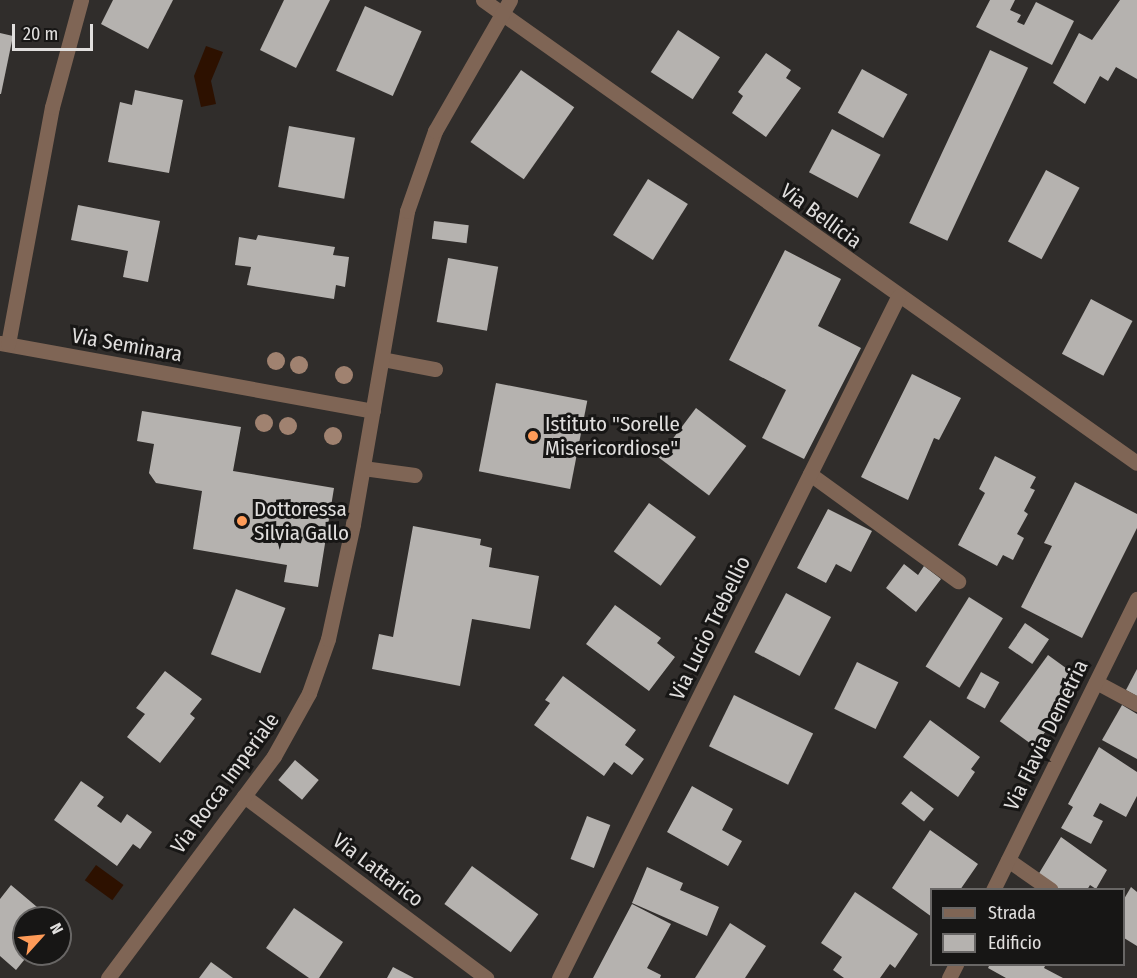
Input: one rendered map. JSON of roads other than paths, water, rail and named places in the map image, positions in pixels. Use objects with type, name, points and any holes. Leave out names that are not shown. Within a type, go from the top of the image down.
[{"type":"street","points":[[4,343],[52,107],[81,0]]},
{"type":"street","name":"Via Bellicia","points":[[483,0],[506,7],[898,297],[1137,463]]},
{"type":"street","name":"Via Rocca Imperiale","points":[[108,978],[283,743],[309,693],[328,639],[353,524],[402,232],[419,170],[435,131],[506,7]]},
{"type":"street","name":"Via Lucio Trebellio","points":[[559,978],[898,297]]},
{"type":"street","name":"Via Seminara","points":[[4,343],[373,411]]},
{"type":"street","points":[[382,359],[435,369]]},
{"type":"street","points":[[363,468],[415,475]]},
{"type":"street","points":[[810,474],[958,580]]},
{"type":"street","name":"Via Flavia Demetria","points":[[994,888],[1137,600]]},
{"type":"street","points":[[1096,682],[1137,704]]},
{"type":"street","name":"Via Lattarico","points":[[244,796],[486,978]]},
{"type":"street","points":[[1008,860],[1048,888]]},
{"type":"place","name":"Istituto \"Sorelle Misericordiose\"","points":[[533,436]]},
{"type":"place","name":"Dottoressa Silvia Gallo","points":[[242,521]]}]
